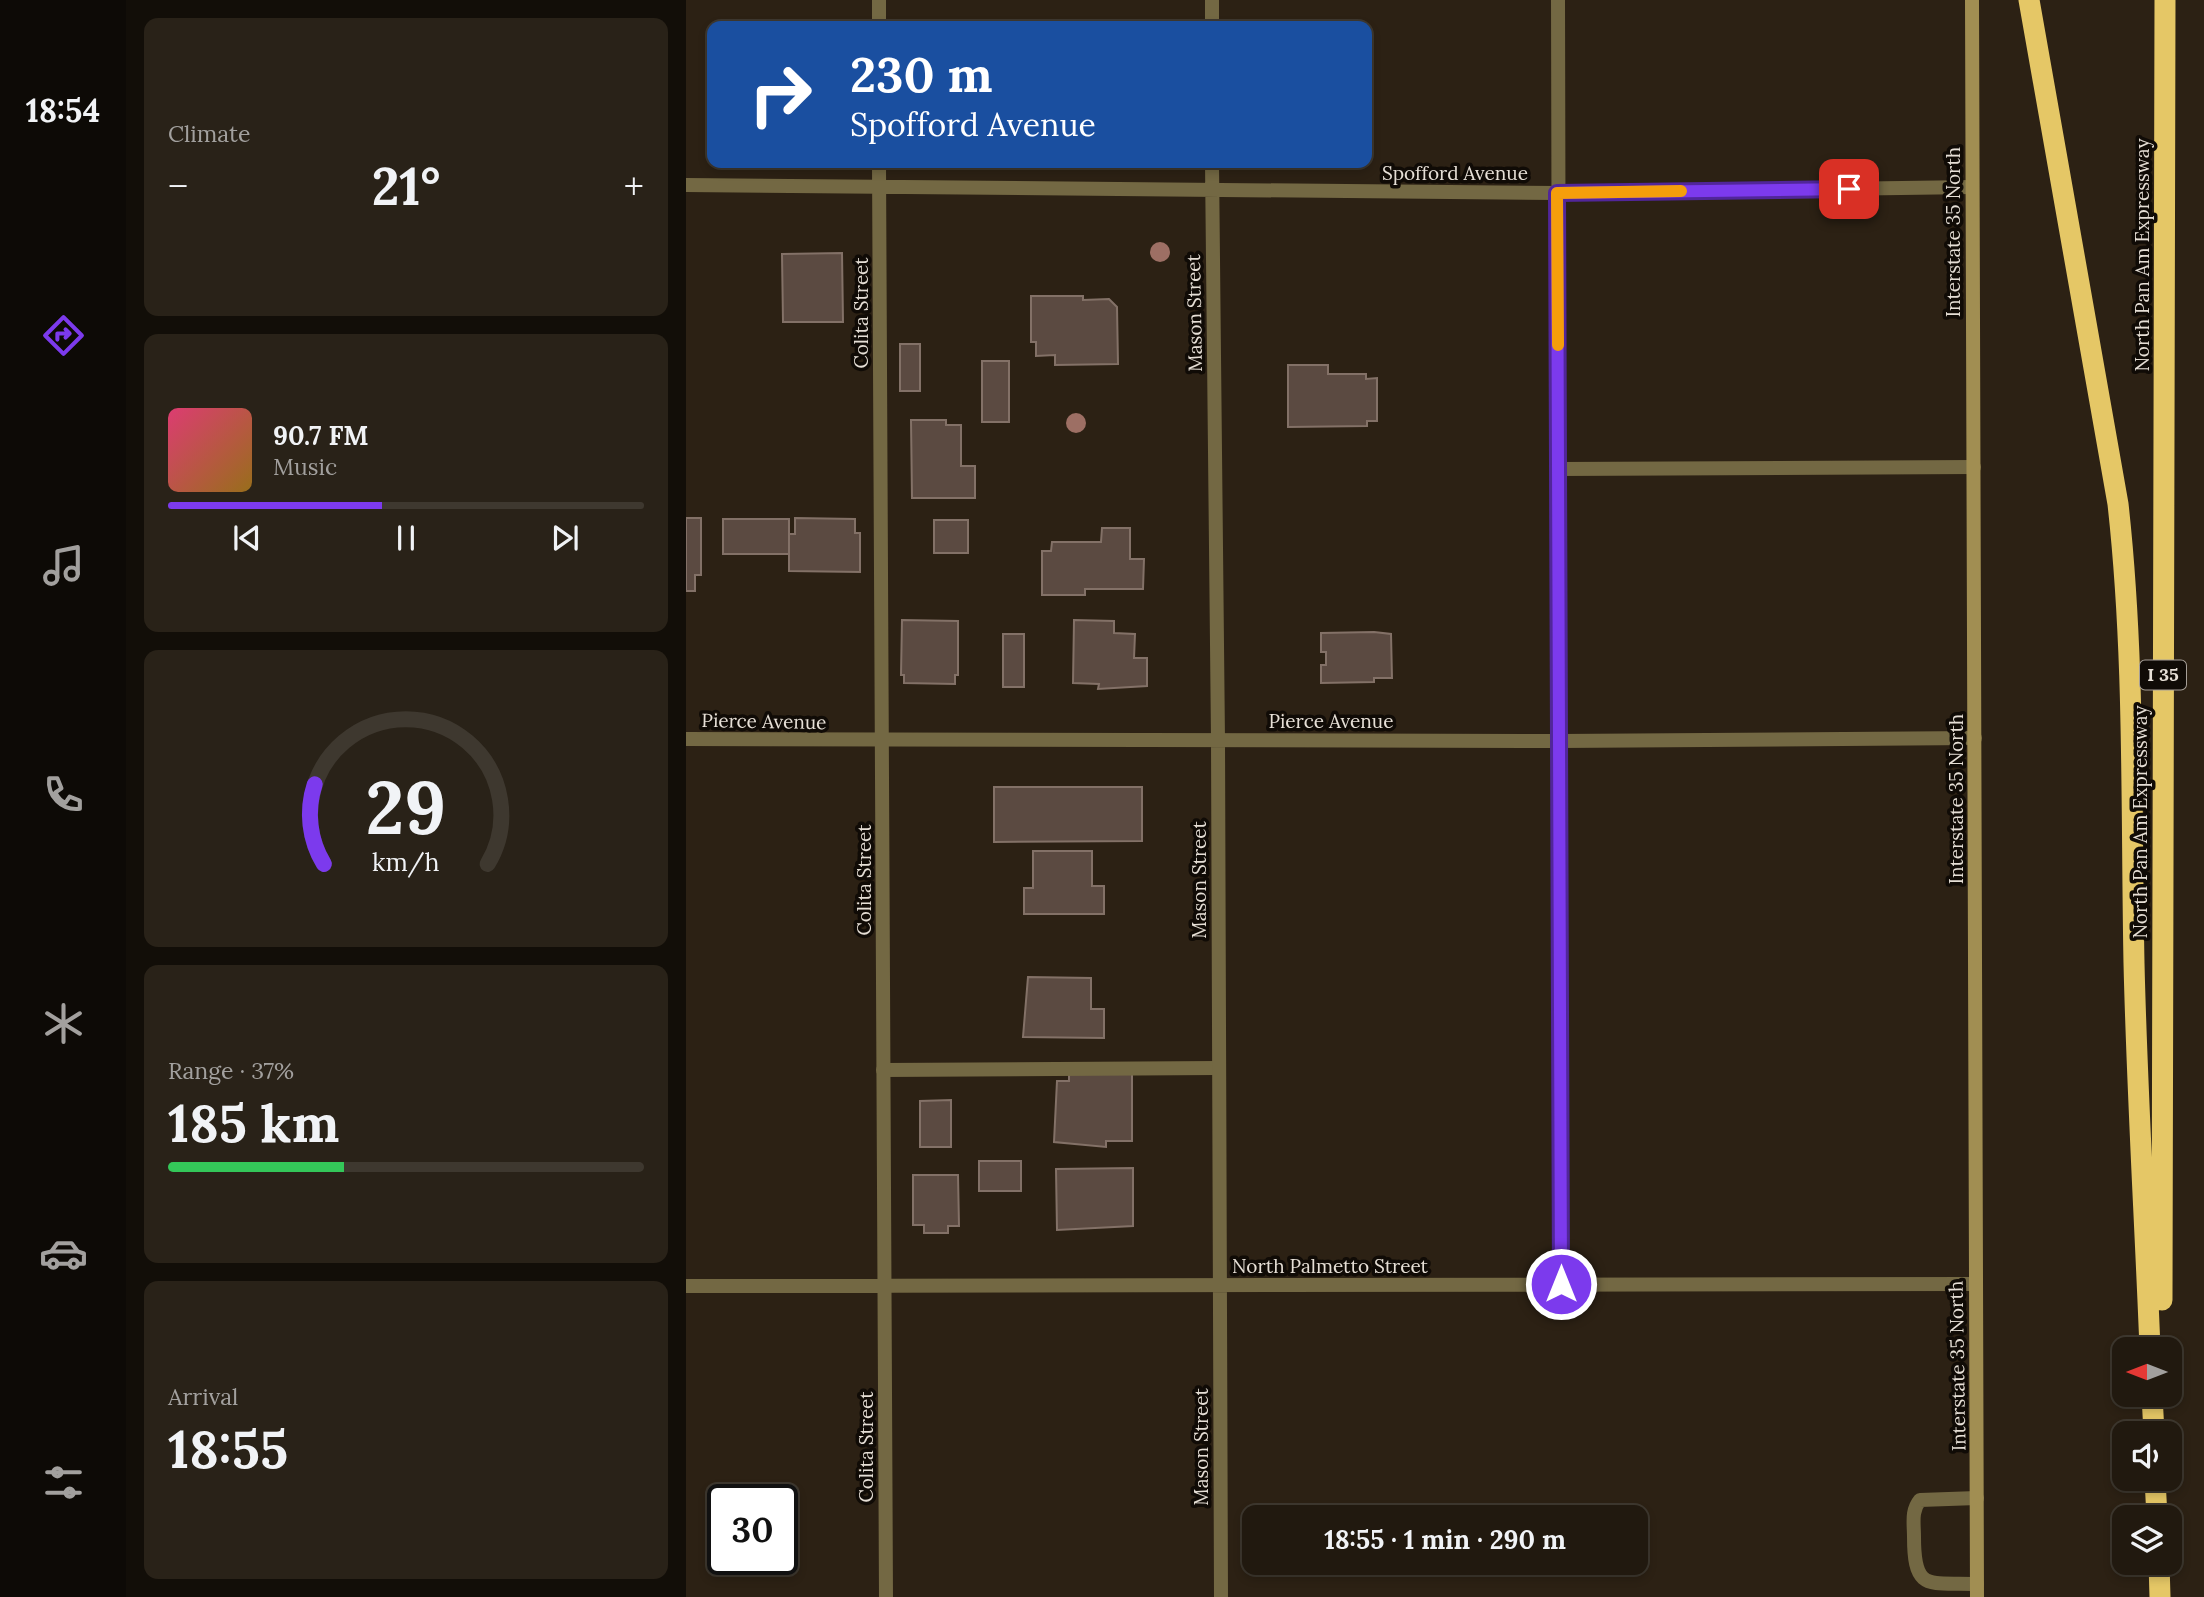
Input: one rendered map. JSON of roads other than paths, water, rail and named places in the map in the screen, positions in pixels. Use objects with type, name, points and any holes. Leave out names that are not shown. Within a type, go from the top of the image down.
[{"type":"highway","points":[[2029,0],[2116,490],[2125,567],[2130,634],[2134,965],[2150,1337]]},
{"type":"highway","name":"North Pan Am Expressway","points":[[2161,1337],[2165,0]]},
{"type":"highway","points":[[2160,1575],[2161,1597]]},
{"type":"main road","name":"Interstate 35 North","points":[[1972,0],[1977,1591]]},
{"type":"street","points":[[879,0],[879,21]]},
{"type":"street","points":[[1212,0],[1212,21]]},
{"type":"street","points":[[1558,0],[1561,1284]]},
{"type":"street","name":"Colita Street","points":[[879,168],[886,1597]]},
{"type":"street","name":"Mason Street","points":[[1212,168],[1218,740],[1221,1597]]},
{"type":"street","name":"Spofford Avenue","points":[[686,185],[880,189],[1557,193],[1972,187]]},
{"type":"street","points":[[1559,469],[1974,467]]},
{"type":"street","name":"Pierce Avenue","points":[[686,739],[1560,741],[1975,738]]},
{"type":"street","points":[[883,1070],[1218,1068]]},
{"type":"street","name":"North Palmetto Street","points":[[686,1286],[884,1288],[1975,1284]]},
{"type":"street","points":[[1977,1498],[1920,1500],[1914,1508],[1914,1566],[1918,1575],[1928,1582],[1977,1591]]}]
